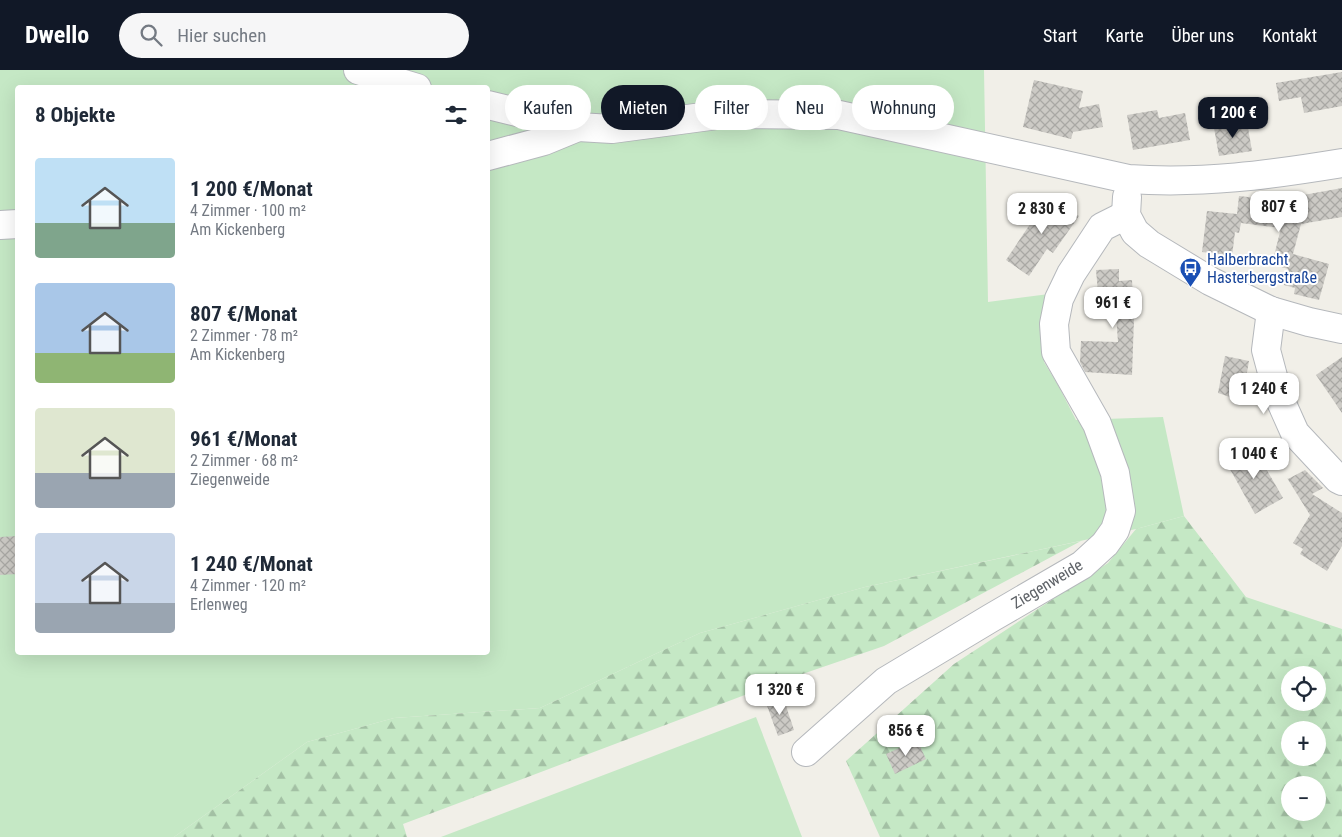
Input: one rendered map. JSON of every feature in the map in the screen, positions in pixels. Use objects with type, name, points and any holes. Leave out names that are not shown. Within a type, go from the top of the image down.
[{"type":"street","points":[[358,70],[407,85]]},
{"type":"street","points":[[490,105],[505,109]]},
{"type":"street","points":[[591,127],[612,128],[725,114],[840,115],[1128,179],[1166,182],[1213,180],[1293,171],[1342,163]]},
{"type":"street","points":[[490,156],[544,142],[571,130]]},
{"type":"street","points":[[1128,179],[1126,215],[1135,232],[1149,244],[1210,281],[1272,311],[1342,329]]},
{"type":"street","name":"Ziegenweide","points":[[806,752],[886,681],[1082,565],[1105,544],[1114,530],[1121,511],[1114,473],[1098,424],[1056,352],[1054,324],[1058,299],[1081,258],[1102,227],[1126,215]]},
{"type":"street","points":[[0,225],[15,224]]},
{"type":"street","points":[[1272,311],[1266,350],[1278,395],[1296,433],[1338,479],[1342,481]]},
{"type":"green space","points":[[0,70],[984,70],[988,302],[1049,294],[1044,326],[1044,362],[1076,420],[1163,417],[1184,516],[1136,529],[865,587],[700,633],[540,708],[394,718],[307,742],[174,837],[0,837]]},
{"type":"green space","points":[[1184,516],[1246,597],[1342,629],[1342,837],[880,837],[846,761],[954,664],[1108,563],[1136,529]]},
{"type":"green space","points":[[1081,541],[884,646],[782,681],[403,824],[407,837],[174,837],[307,742],[394,718],[540,708],[700,633],[865,587]]},
{"type":"green space","points":[[756,717],[802,837],[441,837]]},
{"type":"building","points":[[1342,72],[1342,106],[1304,113],[1301,97],[1279,101],[1276,83]]},
{"type":"building","points":[[1034,80],[1083,91],[1079,108],[1099,104],[1103,127],[1073,132],[1071,139],[1023,127]]},
{"type":"building","points":[[1157,110],[1159,118],[1185,113],[1190,140],[1133,150],[1127,115]]},
{"type":"building","points":[[1223,121],[1229,125],[1247,122],[1252,151],[1219,156],[1214,128],[1219,127]]},
{"type":"building","points":[[1342,188],[1342,217],[1301,224],[1293,254],[1329,264],[1319,300],[1294,294],[1295,288],[1284,285],[1288,269],[1272,264],[1281,228],[1241,223],[1239,233],[1235,232],[1232,256],[1202,252],[1207,211],[1237,214],[1239,196],[1266,199],[1267,195],[1287,198]]},
{"type":"building","points":[[1049,196],[1079,216],[1053,253],[1047,249],[1029,276],[1006,260]]},
{"type":"building","points":[[1119,269],[1119,281],[1132,280],[1134,319],[1132,375],[1085,372],[1080,362],[1081,341],[1118,342],[1115,302],[1099,303],[1096,270]]},
{"type":"building","points":[[1225,356],[1249,361],[1242,401],[1218,393]]},
{"type":"building","points":[[1342,357],[1342,413],[1316,375]]},
{"type":"building","points":[[1253,446],[1283,498],[1255,514],[1226,462]]},
{"type":"building","points":[[1305,470],[1323,488],[1312,494],[1342,513],[1342,546],[1327,571],[1300,554],[1303,549],[1293,543],[1310,515],[1287,478]]},
{"type":"building","points":[[15,536],[15,574],[0,575],[0,537]]},
{"type":"building","points":[[783,697],[794,730],[778,736],[766,703]]},
{"type":"building","points":[[917,740],[926,759],[895,774],[886,754]]},
{"type":"place","name":"Halberbracht Hasterbergstraße","points":[[1191,287]]}]
